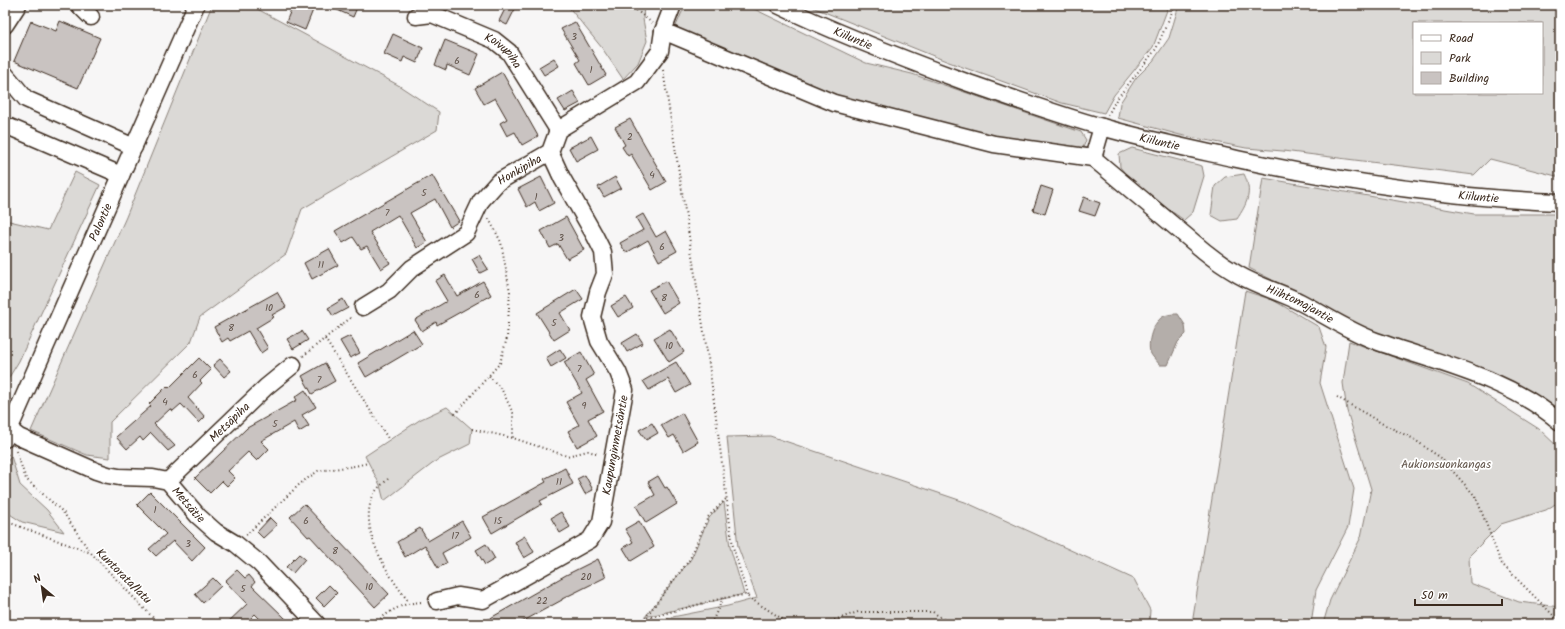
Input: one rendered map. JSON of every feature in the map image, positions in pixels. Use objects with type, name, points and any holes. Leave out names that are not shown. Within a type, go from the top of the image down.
[{"type":"street","points":[[5,24],[18,5]]},
{"type":"street","points":[[79,5],[91,17]]},
{"type":"street","name":"Palontie","points":[[10,438],[121,175],[196,5]]},
{"type":"street","points":[[558,130],[637,82],[660,51],[663,31],[673,5]]},
{"type":"street","name":"Kiiluntie","points":[[778,5],[811,21],[922,66],[1025,103],[1102,127],[1175,146],[1368,184],[1438,193],[1560,202]]},
{"type":"street","name":"Koivupiha","points":[[416,16],[432,14],[494,40],[503,46],[509,52],[558,130]]},
{"type":"street","points":[[663,31],[834,104],[994,144],[1093,158],[1102,127]]},
{"type":"street","points":[[5,74],[26,99],[134,147]]},
{"type":"street","points":[[5,125],[121,175]]},
{"type":"street","name":"Honkipiha","points":[[363,307],[389,290],[412,268],[466,233],[481,201],[498,182],[550,152],[558,130]]},
{"type":"street","name":"Kaupunginmetsäntie","points":[[437,601],[458,596],[483,600],[590,540],[601,522],[611,458],[625,390],[618,372],[599,341],[592,317],[598,292],[605,274],[603,252],[562,178],[550,152]]},
{"type":"street","name":"Hiihtomajantie","points":[[1093,158],[1204,251],[1240,276],[1292,298],[1341,325],[1373,340],[1488,379],[1522,396],[1560,422]]},
{"type":"street","name":"Metsäpiha","points":[[168,481],[266,387],[293,365]]},
{"type":"street","name":"Metsätie","points":[[10,438],[19,437],[96,471],[119,477],[153,478],[168,481],[198,516],[216,532],[236,544],[259,563],[317,624]]},
{"type":"path","points":[[630,5],[663,31]]},
{"type":"path","points":[[1102,127],[1116,100],[1156,49],[1175,5]]},
{"type":"path","points":[[660,51],[709,364],[733,547],[748,597]]},
{"type":"path","points":[[455,414],[500,363],[507,338],[510,292],[501,242],[481,201]]},
{"type":"path","points":[[293,365],[363,307]]},
{"type":"path","points":[[325,339],[389,440]]},
{"type":"path","points":[[489,376],[502,390],[513,413],[513,438]]},
{"type":"path","points":[[1337,398],[1383,424],[1412,438],[1442,458],[1476,497],[1501,563],[1560,622]]},
{"type":"path","points":[[472,429],[513,438],[567,456],[588,451],[611,458]]},
{"type":"path","points":[[10,438],[26,479],[63,512],[91,553]]},
{"type":"path","points":[[236,544],[301,483],[318,471],[355,466],[368,462]]},
{"type":"path","points":[[388,479],[374,494],[370,505],[369,511],[372,538],[384,566],[409,602]]},
{"type":"path","points":[[637,624],[644,619],[690,559],[708,517],[726,499]]},
{"type":"path","name":"Kuntorata/latu","points":[[5,521],[91,553],[160,624]]},
{"type":"path","points":[[644,619],[724,598],[745,595],[790,624]]},
{"type":"path","points":[[711,624],[724,598]]},
{"type":"path","points":[[374,624],[392,610],[409,602],[437,601]]},
{"type":"path","points":[[823,624],[858,612],[933,612],[950,624]]},
{"type":"green space","points":[[212,5],[250,5],[398,85],[439,112],[437,130],[302,209],[286,254],[200,317],[191,342],[110,422],[110,458],[87,455],[31,431],[126,217]]},
{"type":"green space","points":[[567,5],[644,5],[643,19],[647,41],[638,63],[623,79],[602,48]]},
{"type":"green space","points":[[692,5],[738,5],[750,7],[866,63],[912,74],[1081,132],[1086,140],[1083,148],[1074,151],[998,141],[812,89],[682,34],[676,26],[682,12]]},
{"type":"green space","points":[[807,5],[1169,5],[1153,47],[1114,95],[1104,113],[1062,103],[946,61]]},
{"type":"green space","points":[[1179,5],[1560,5],[1560,177],[1490,159],[1474,175],[1283,151],[1246,148],[1180,135],[1118,118],[1120,103],[1136,78],[1153,61],[1169,38]]},
{"type":"green space","points":[[1132,148],[1202,166],[1204,176],[1193,212],[1184,220],[1136,187],[1120,167],[1119,154]]},
{"type":"green space","points":[[75,172],[100,185],[19,361],[5,384],[5,220],[48,230]]},
{"type":"green space","points":[[1244,174],[1247,180],[1248,198],[1237,219],[1222,221],[1211,215],[1215,186],[1225,177]]},
{"type":"green space","points":[[1263,178],[1474,214],[1560,214],[1560,412],[1492,371],[1369,330],[1249,268]]},
{"type":"green space","points":[[1245,291],[1273,300],[1319,327],[1326,347],[1320,383],[1354,489],[1348,527],[1316,590],[1311,624],[1192,624]]},
{"type":"green space","name":"Aukionsuonkangas","points":[[1349,341],[1468,384],[1539,429],[1560,449],[1560,501],[1546,510],[1501,524],[1469,556],[1470,583],[1519,602],[1560,607],[1560,624],[1323,624],[1330,600],[1361,537],[1371,489],[1347,411],[1343,383]]},
{"type":"green space","points":[[447,407],[472,429],[470,444],[436,461],[384,501],[380,485],[365,456],[421,419]]},
{"type":"green space","points":[[770,436],[965,502],[1134,579],[1150,610],[1149,624],[637,624],[728,606],[757,598],[738,547],[727,437]]},
{"type":"green space","points":[[11,456],[20,485],[47,510],[64,532],[22,522],[5,511],[5,465]]},
{"type":"green space","points":[[724,502],[730,547],[744,594],[645,617],[691,559],[709,518]]},
{"type":"shaded area","points":[[1170,314],[1178,314],[1185,325],[1186,334],[1178,342],[1168,365],[1160,365],[1153,357],[1149,347],[1155,324],[1163,317]]},
{"type":"building","points":[[293,5],[315,5],[305,30],[286,22]]},
{"type":"building","points":[[326,5],[358,5],[353,17]]},
{"type":"building","points":[[507,5],[517,5],[507,25],[499,21]]},
{"type":"building","points":[[31,21],[56,31],[60,21],[100,38],[78,88],[14,61]]},
{"type":"building","points":[[575,22],[606,75],[589,85],[576,63],[580,60],[561,29]]},
{"type":"building","points":[[393,34],[423,48],[417,63],[404,57],[402,62],[384,54]]},
{"type":"building","points":[[445,40],[479,54],[470,75],[447,65],[446,70],[435,65]]},
{"type":"building","points":[[554,58],[559,66],[544,75],[539,67]]},
{"type":"building","points":[[502,72],[538,136],[522,145],[515,132],[507,136],[500,123],[507,119],[495,98],[484,104],[475,88]]},
{"type":"building","points":[[573,91],[580,103],[565,111],[558,100]]},
{"type":"building","points":[[630,119],[666,182],[652,190],[631,154],[628,156],[622,147],[625,145],[615,127]]},
{"type":"building","points":[[591,136],[598,149],[576,161],[569,148]]},
{"type":"building","points":[[432,175],[459,221],[450,227],[435,199],[410,213],[427,242],[417,248],[398,215],[370,232],[390,263],[381,269],[367,246],[361,249],[353,237],[343,243],[335,231]]},
{"type":"building","points":[[541,177],[554,203],[539,211],[535,202],[527,207],[518,189]]},
{"type":"building","points":[[615,177],[621,188],[604,197],[598,187]]},
{"type":"building","points":[[1041,186],[1053,190],[1045,214],[1033,210]]},
{"type":"building","points":[[1084,197],[1100,203],[1095,216],[1079,211]]},
{"type":"building","points":[[643,214],[656,237],[666,231],[677,251],[659,261],[648,240],[626,253],[620,243],[643,230],[636,218]]},
{"type":"building","points":[[566,217],[584,250],[567,259],[558,244],[550,248],[541,231]]},
{"type":"building","points":[[329,249],[338,265],[312,279],[304,263]]},
{"type":"building","points":[[479,255],[488,269],[480,273],[472,259]]},
{"type":"building","points":[[445,275],[457,296],[483,281],[491,295],[437,325],[436,322],[422,331],[415,320],[447,301],[435,281]]},
{"type":"building","points":[[666,281],[679,303],[663,313],[649,290]]},
{"type":"building","points":[[576,289],[583,299],[560,313],[570,330],[554,340],[537,313]]},
{"type":"building","points":[[277,292],[286,307],[272,315],[274,317],[256,328],[268,348],[261,353],[248,331],[230,341],[228,338],[222,342],[214,327]]},
{"type":"building","points":[[626,297],[633,308],[618,317],[611,306]]},
{"type":"building","points":[[343,299],[348,308],[333,316],[328,308]]},
{"type":"building","points":[[670,329],[684,352],[669,362],[654,338]]},
{"type":"building","points":[[413,330],[422,344],[366,377],[358,363]]},
{"type":"building","points":[[302,331],[308,340],[293,349],[287,339]]},
{"type":"building","points":[[637,334],[643,343],[627,352],[622,343]]},
{"type":"building","points":[[350,336],[360,353],[350,358],[340,341]]},
{"type":"building","points":[[560,349],[566,358],[551,367],[546,358]]},
{"type":"building","points":[[581,352],[594,375],[586,380],[603,411],[588,419],[597,436],[577,447],[568,431],[579,425],[566,402],[582,393],[564,362]]},
{"type":"building","points":[[199,358],[211,370],[200,381],[202,383],[188,398],[205,417],[199,423],[181,404],[173,411],[170,409],[154,424],[175,446],[168,451],[151,433],[143,441],[140,437],[127,449],[116,437],[151,406],[149,404],[167,386],[169,388]]},
{"type":"building","points":[[220,359],[231,371],[224,377],[213,365]]},
{"type":"building","points":[[676,362],[690,385],[676,393],[668,379],[649,390],[643,381]]},
{"type":"building","points":[[325,363],[335,381],[312,394],[302,376]]},
{"type":"building","points":[[305,390],[316,407],[302,415],[309,426],[299,432],[294,422],[261,441],[269,449],[257,461],[248,452],[228,471],[235,478],[227,486],[222,481],[210,493],[195,478],[247,428],[297,400],[295,397]]},
{"type":"building","points":[[682,413],[698,442],[683,451],[674,435],[669,438],[661,425]]},
{"type":"building","points":[[652,423],[658,433],[646,440],[639,430]]},
{"type":"building","points":[[565,468],[573,484],[540,501],[542,504],[492,533],[483,517],[546,482],[544,479]]},
{"type":"building","points":[[585,475],[593,490],[585,494],[577,479]]},
{"type":"building","points":[[658,476],[665,488],[667,487],[677,504],[646,523],[636,506],[655,495],[648,482]]},
{"type":"building","points":[[150,492],[205,547],[192,561],[173,541],[156,556],[149,549],[166,534],[137,505]]},
{"type":"building","points":[[304,504],[389,594],[375,607],[310,536],[308,537],[290,517]]},
{"type":"building","points":[[561,512],[570,527],[560,533],[551,518]]},
{"type":"building","points":[[270,518],[277,525],[263,538],[257,532]]},
{"type":"building","points":[[462,521],[471,537],[442,553],[447,563],[438,568],[425,545],[405,557],[397,542],[420,528],[428,541]]},
{"type":"building","points":[[639,521],[654,547],[631,561],[623,548],[633,542],[625,529]]},
{"type":"building","points":[[525,536],[534,552],[524,558],[515,542]]},
{"type":"building","points":[[486,544],[495,559],[485,565],[476,550]]},
{"type":"building","points":[[299,554],[305,559],[293,573],[286,567]]},
{"type":"building","points":[[598,559],[606,577],[562,599],[518,624],[480,624],[566,575]]},
{"type":"building","points":[[237,570],[245,578],[249,575],[255,582],[252,586],[286,619],[281,624],[265,624],[255,614],[245,624],[226,624],[247,604],[225,581]]},
{"type":"building","points":[[213,578],[221,586],[203,603],[195,594]]},
{"type":"building","points":[[329,585],[337,593],[324,606],[316,598]]}]
